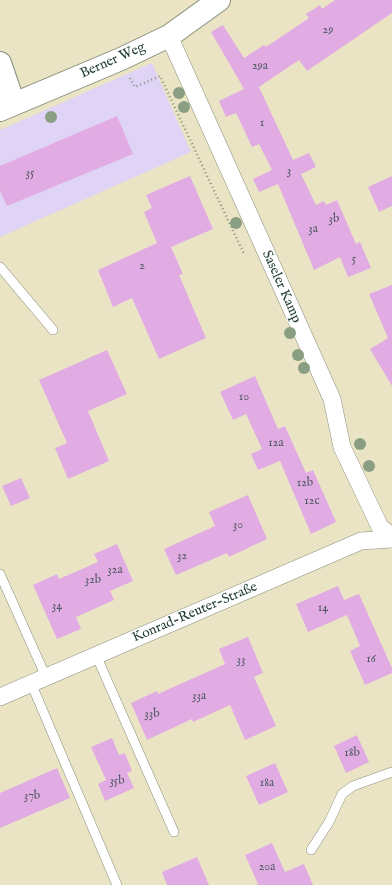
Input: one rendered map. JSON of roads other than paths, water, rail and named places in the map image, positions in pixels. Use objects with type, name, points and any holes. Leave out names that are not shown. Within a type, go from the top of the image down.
[{"type":"street","name":"Berner Weg","points":[[7,107],[120,60],[169,36],[219,0]]},
{"type":"street","name":"Saseler Kamp","points":[[169,36],[332,399],[342,447],[380,527],[392,538]]},
{"type":"street","points":[[0,63],[7,107]]},
{"type":"street","name":"Konrad-Reuter-Straße","points":[[0,697],[361,541],[392,538]]},
{"type":"lane","points":[[0,267],[53,330]]},
{"type":"lane","points":[[0,574],[38,680],[117,885]]},
{"type":"lane","points":[[96,656],[174,832]]},
{"type":"lane","points":[[311,850],[330,822],[342,794],[354,786],[392,772]]}]
